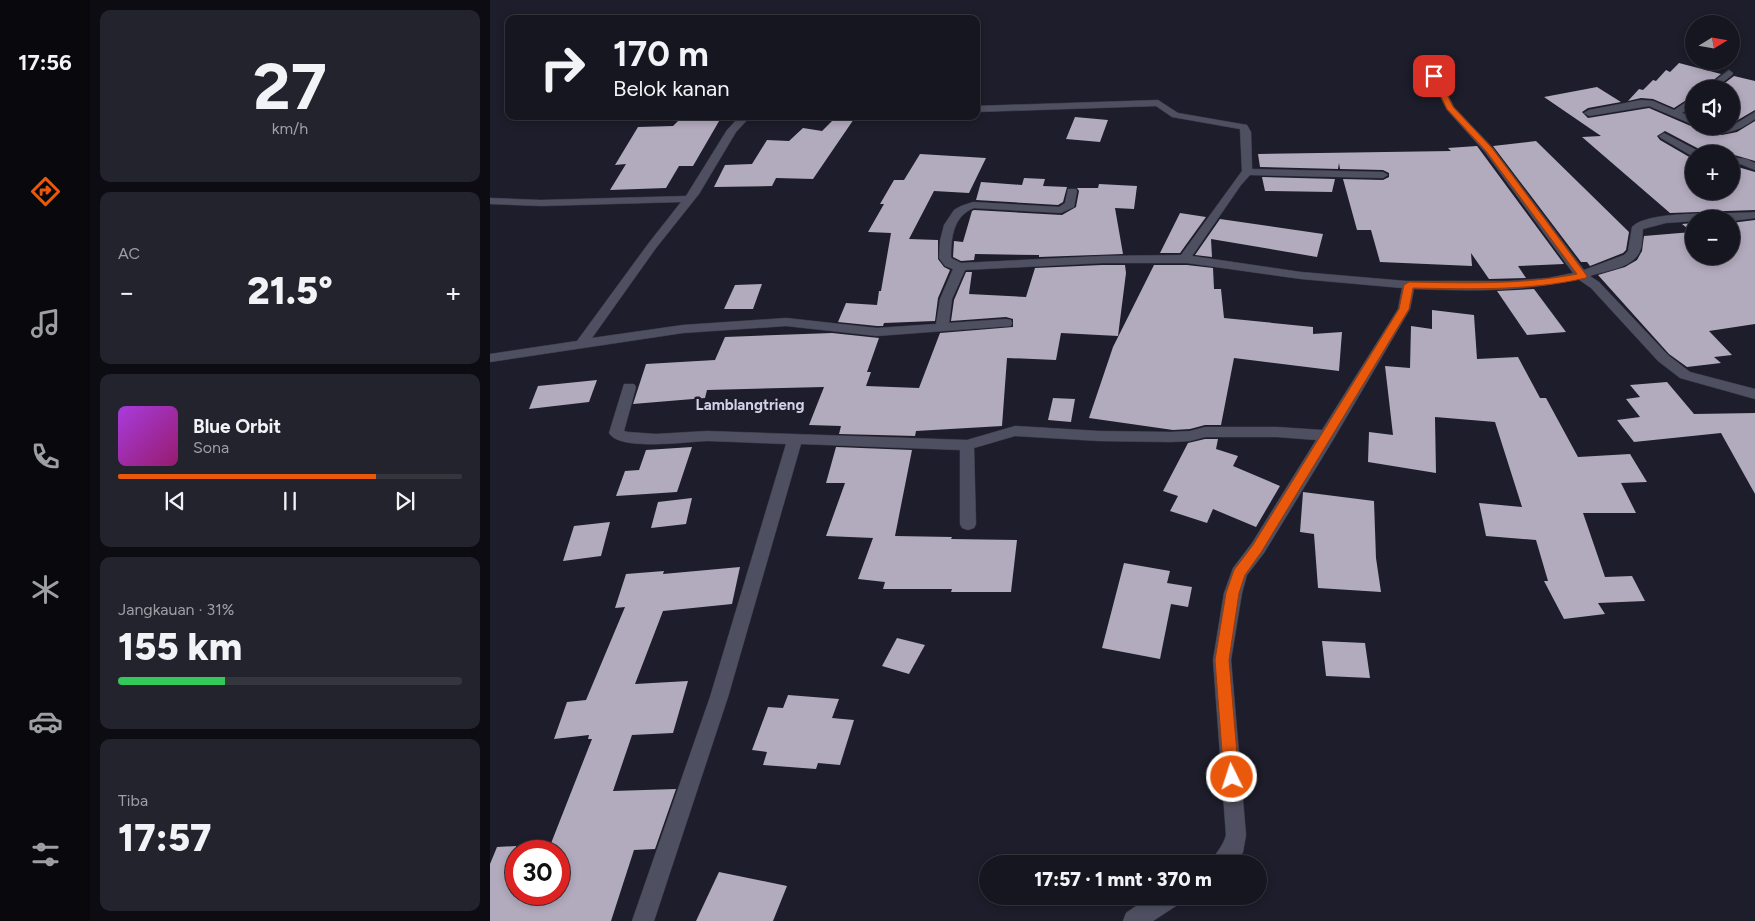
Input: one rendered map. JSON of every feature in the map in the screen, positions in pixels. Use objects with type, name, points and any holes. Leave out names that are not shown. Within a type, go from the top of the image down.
[{"type":"street","points":[[1720,80],[1729,73]]},
{"type":"street","points":[[1434,76],[1450,108],[1489,150],[1582,276],[1595,285],[1663,358],[1685,374],[1755,394]]},
{"type":"street","points":[[980,109],[1158,103],[1175,115],[1244,127],[1246,132],[1246,172],[1184,259]]},
{"type":"street","points":[[1589,113],[1641,103],[1650,104],[1685,118]]},
{"type":"street","points":[[1675,114],[1685,107]]},
{"type":"street","points":[[1740,125],[1755,115]]},
{"type":"street","points":[[581,345],[652,246],[689,199],[732,130],[742,120]]},
{"type":"street","points":[[1664,136],[1685,148]]},
{"type":"street","points":[[1740,161],[1755,167]]},
{"type":"street","points":[[1246,172],[1383,175]]},
{"type":"street","points":[[1072,191],[1070,205],[1061,210],[973,206],[955,212],[945,240],[945,258],[949,263],[960,267],[1097,260],[1184,259],[1215,261],[1278,273],[1409,285],[1493,286],[1557,281],[1582,276],[1630,257],[1634,252],[1638,226],[1647,222],[1755,216]]},
{"type":"street","points":[[490,201],[541,203],[689,199]]},
{"type":"street","points":[[942,328],[946,300],[960,267]]},
{"type":"street","points":[[1230,855],[1236,835],[1222,660],[1233,593],[1239,574],[1258,548],[1286,499],[1328,436],[1404,309],[1409,285]]},
{"type":"street","points":[[490,358],[683,329],[786,322],[877,332],[1006,323]]},
{"type":"street","points":[[629,387],[616,432],[626,437],[656,439],[707,436],[967,445],[1014,431],[1099,436],[1172,437],[1190,436],[1205,432],[1277,432],[1328,436]]},
{"type":"street","points":[[643,921],[719,697],[795,440]]},
{"type":"street","points":[[967,445],[968,524]]},
{"type":"street","points":[[1134,921],[1158,905]]},
{"type":"building","points":[[1679,63],[1685,65],[1685,70],[1706,70],[1721,74],[1713,80],[1685,80],[1685,101],[1674,108],[1653,99],[1641,98],[1628,101],[1639,89],[1643,90],[1653,80],[1656,81],[1666,70],[1670,72]]},
{"type":"building","points":[[1734,76],[1755,81],[1755,110],[1740,119],[1740,80],[1729,80]]},
{"type":"building","points":[[1597,87],[1621,102],[1588,108],[1582,112],[1588,118],[1649,108],[1685,124],[1685,135],[1740,135],[1740,130],[1755,121],[1755,161],[1740,157],[1740,145],[1692,145],[1665,131],[1657,136],[1660,140],[1685,155],[1685,200],[1740,200],[1740,168],[1755,172],[1755,210],[1685,210],[1685,212],[1670,213],[1582,137],[1601,136],[1544,97]]},
{"type":"building","points":[[1075,117],[1108,120],[1100,142],[1066,139]]},
{"type":"building","points":[[679,120],[720,120],[693,166],[679,166],[666,188],[610,190],[626,164],[615,165],[638,127],[673,126]]},
{"type":"building","points":[[833,120],[853,120],[813,179],[776,178],[772,186],[714,187],[725,165],[752,164],[767,140],[789,141],[803,128],[822,131]]},
{"type":"building","points":[[1536,141],[1629,232],[1626,250],[1623,253],[1590,266],[1587,262],[1581,262],[1493,146]]},
{"type":"building","points":[[1477,146],[1564,264],[1518,266],[1526,278],[1489,279],[1471,253],[1472,266],[1380,262],[1371,230],[1357,230],[1343,179],[1383,180],[1389,177],[1389,173],[1383,170],[1340,169],[1339,163],[1338,169],[1260,167],[1258,154],[1451,151],[1448,148]]},
{"type":"building","points":[[920,154],[986,158],[969,193],[934,191],[909,239],[938,240],[938,259],[944,267],[950,270],[938,298],[935,321],[884,323],[883,326],[838,322],[846,303],[877,305],[891,233],[868,232],[884,204],[880,204],[894,180],[904,180]]},
{"type":"building","points":[[1262,177],[1335,179],[1332,192],[1265,191]]},
{"type":"building","points":[[1024,178],[1045,179],[1043,186],[1067,187],[1063,202],[1058,205],[976,200],[981,182],[1022,185]]},
{"type":"building","points":[[1099,184],[1137,186],[1134,209],[1115,208],[1123,254],[1039,257],[1039,255],[975,254],[974,260],[961,261],[953,257],[954,241],[963,242],[972,211],[974,210],[1062,215],[1076,207],[1079,191],[1077,188],[1098,188]]},
{"type":"building","points":[[1180,213],[1206,217],[1180,253],[1160,253]]},
{"type":"building","points":[[1220,219],[1323,234],[1317,257],[1211,239],[1212,257],[1195,255]]},
{"type":"building","points":[[1755,220],[1755,324],[1709,331],[1732,355],[1714,357],[1721,363],[1687,367],[1669,354],[1598,275],[1625,267],[1637,260],[1642,251],[1644,236],[1685,233],[1685,265],[1740,265],[1740,222]]},
{"type":"building","points":[[1125,265],[1126,273],[1118,336],[1061,333],[1056,360],[1007,358],[1002,426],[916,431],[915,436],[839,434],[841,426],[809,425],[824,387],[707,390],[705,398],[633,404],[646,364],[715,360],[725,337],[832,333],[879,338],[867,372],[871,372],[866,386],[919,388],[940,333],[1013,327],[1013,319],[1006,317],[951,321],[954,300],[966,272],[972,272],[969,294],[1026,297],[1035,268]]},
{"type":"building","points":[[1154,265],[1187,265],[1213,268],[1214,289],[1221,289],[1224,318],[1313,327],[1313,334],[1342,332],[1339,371],[1234,358],[1221,425],[1205,425],[1190,429],[1173,430],[1089,418],[1113,347]]},
{"type":"building","points":[[762,284],[753,309],[724,309],[735,285]]},
{"type":"building","points":[[1534,289],[1566,332],[1527,335],[1497,291]]},
{"type":"building","points":[[1432,310],[1474,315],[1477,359],[1518,357],[1540,398],[1546,398],[1578,457],[1630,454],[1647,482],[1621,483],[1636,513],[1583,513],[1605,577],[1632,576],[1645,601],[1598,603],[1605,614],[1564,619],[1544,581],[1548,581],[1536,540],[1486,536],[1479,503],[1522,507],[1495,422],[1435,417],[1436,473],[1368,462],[1369,432],[1393,435],[1385,366],[1410,368],[1411,326],[1432,329]]},
{"type":"building","points":[[597,380],[589,402],[529,409],[538,386]]},
{"type":"building","points":[[1667,382],[1694,414],[1755,413],[1755,494],[1721,433],[1634,442],[1617,420],[1640,417],[1626,399],[1640,397],[1630,385]]},
{"type":"building","points":[[1053,398],[1075,399],[1071,422],[1048,420]]},
{"type":"building","points":[[1205,439],[1218,439],[1216,449],[1238,456],[1233,466],[1280,486],[1256,527],[1213,509],[1207,523],[1170,511],[1178,496],[1163,491],[1188,443]]},
{"type":"building","points":[[692,447],[677,492],[616,496],[625,471],[639,470],[646,450]]},
{"type":"building","points":[[836,447],[912,450],[895,536],[1017,540],[1011,592],[951,592],[952,589],[883,589],[885,582],[858,579],[873,538],[826,536],[845,483],[826,483]]},
{"type":"building","points":[[1303,492],[1374,501],[1376,558],[1381,592],[1318,588],[1314,534],[1300,532]]},
{"type":"building","points":[[692,498],[686,524],[651,528],[658,502]]},
{"type":"building","points":[[610,522],[601,556],[563,561],[574,526]]},
{"type":"building","points":[[1124,563],[1170,571],[1167,583],[1192,587],[1188,607],[1171,604],[1160,659],[1102,648]]},
{"type":"building","points":[[740,567],[732,604],[663,611],[635,684],[688,681],[673,733],[632,735],[613,791],[676,789],[655,849],[634,850],[611,921],[490,921],[490,864],[497,847],[505,847],[505,905],[570,905],[570,840],[552,840],[592,739],[588,739],[589,735],[554,739],[567,702],[586,700],[625,607],[615,608],[626,574],[664,571],[663,574]]},
{"type":"building","points":[[897,638],[925,645],[909,674],[882,666]]},
{"type":"building","points":[[1322,641],[1365,643],[1370,678],[1326,676]]},
{"type":"building","points":[[788,695],[839,699],[832,718],[854,720],[840,765],[818,763],[816,769],[763,765],[767,752],[752,750],[768,707],[783,708]]},
{"type":"building","points":[[719,872],[787,886],[773,921],[696,921]]},
{"type":"district","name":"Lamblangtrieng","points":[[750,405]]},
{"type":"route","points":[[1232,777],[1222,660],[1233,593],[1239,574],[1258,548],[1286,499],[1309,466],[1404,309],[1409,285],[1493,286],[1557,281],[1582,276],[1489,150],[1450,108],[1434,76]]}]
